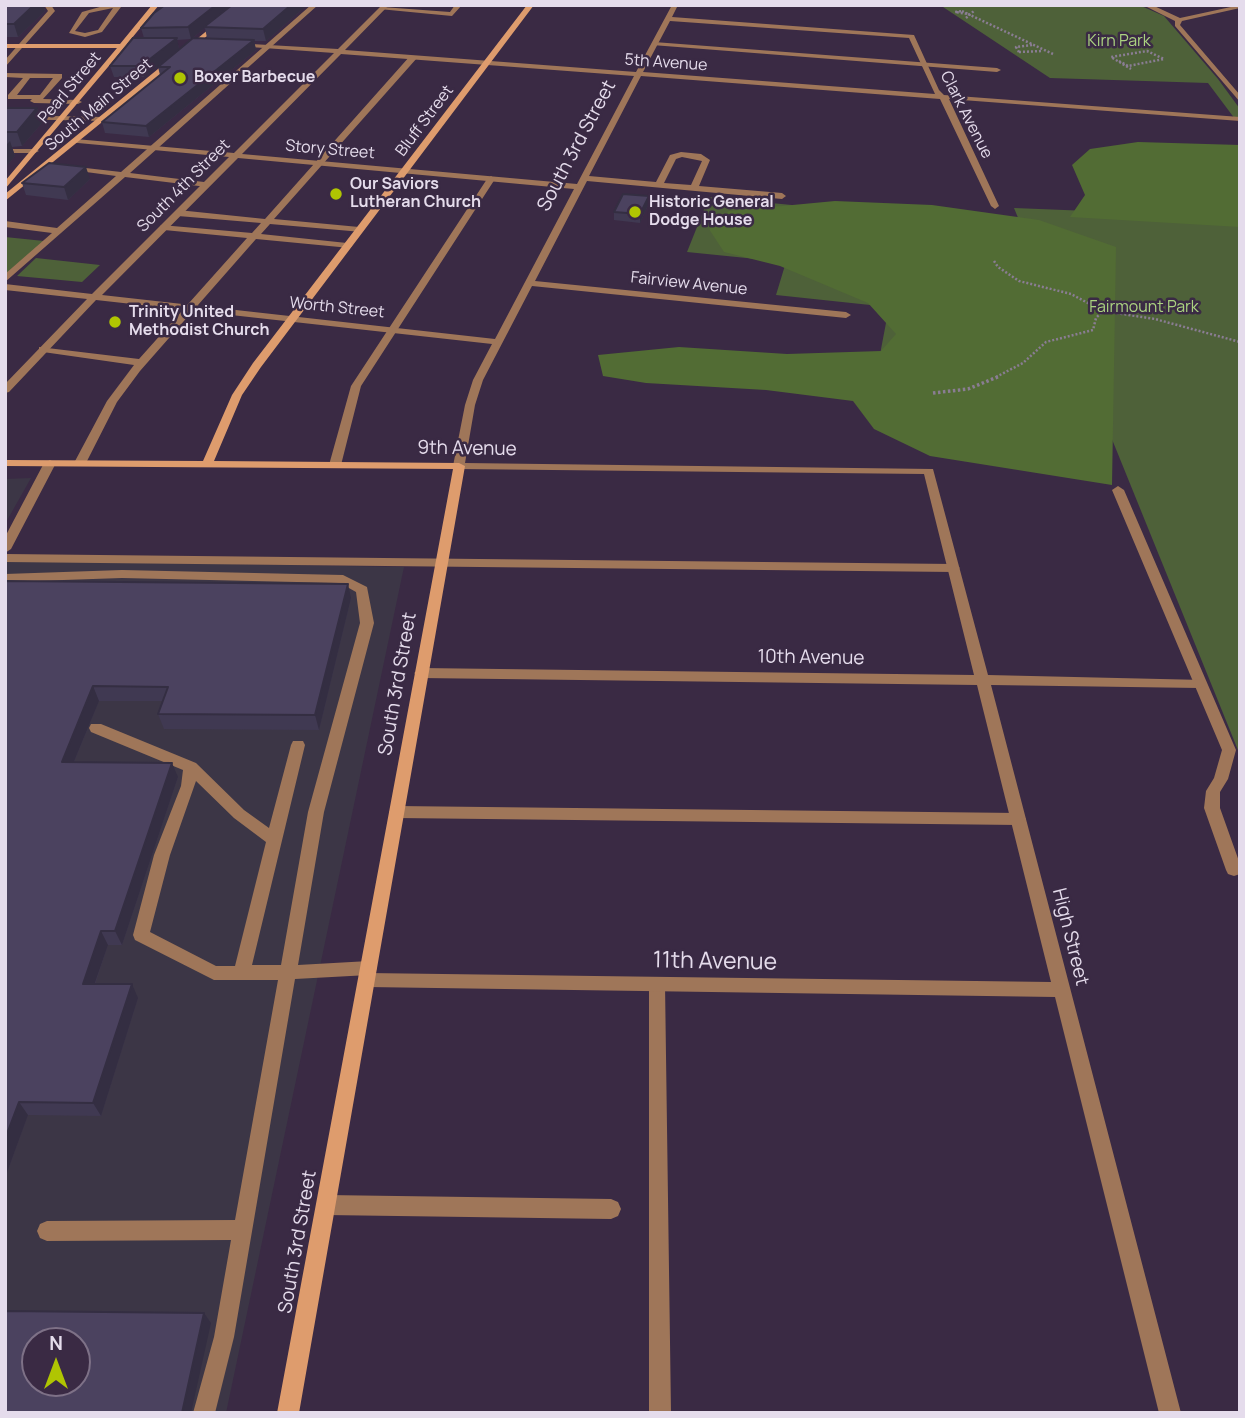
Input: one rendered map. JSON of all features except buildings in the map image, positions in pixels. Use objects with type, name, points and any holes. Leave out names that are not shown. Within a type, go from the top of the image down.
[{"type":"main road","name":"Pearl Street","points":[[5,187],[65,118],[156,5]]},
{"type":"main road","name":"South Main Street","points":[[5,198],[48,166],[242,5]]},
{"type":"main road","name":"Bluff Street","points":[[207,464],[241,389],[531,5]]},
{"type":"main road","points":[[181,45],[194,44]]},
{"type":"main road","points":[[5,46],[145,46]]},
{"type":"main road","name":"9th Avenue","points":[[5,463],[459,466]]},
{"type":"main road","name":"South 3rd Street","points":[[288,1413],[459,466]]},
{"type":"street","points":[[5,65],[52,11],[47,5]]},
{"type":"street","points":[[121,5],[100,31],[85,34],[71,32],[84,13],[121,5]]},
{"type":"street","points":[[5,279],[315,5]]},
{"type":"street","points":[[384,7],[452,14],[459,5]]},
{"type":"street","name":"South 3rd Street","points":[[459,466],[470,405],[478,380],[675,5]]},
{"type":"street","points":[[1146,5],[1179,20],[1240,6]]},
{"type":"street","name":"South 4th Street","points":[[5,390],[178,212],[384,7]]},
{"type":"street","name":"Clark Avenue","points":[[668,19],[912,36],[936,91],[946,101],[995,206]]},
{"type":"street","points":[[1179,20],[1177,25],[1240,100]]},
{"type":"street","points":[[194,44],[207,43]]},
{"type":"street","name":"5th Avenue","points":[[223,43],[1240,119]]},
{"type":"street","points":[[654,44],[997,70]]},
{"type":"street","points":[[80,463],[112,401],[142,363],[413,58]]},
{"type":"street","points":[[5,75],[59,76],[42,97],[11,97],[28,76]]},
{"type":"street","points":[[5,101],[78,102]]},
{"type":"street","points":[[5,117],[103,119]]},
{"type":"street","name":"Story Street","points":[[78,141],[491,179],[659,185],[782,196]]},
{"type":"street","points":[[5,151],[35,151]]},
{"type":"street","points":[[659,185],[673,157],[701,156],[706,160],[694,188]]},
{"type":"street","points":[[48,166],[204,186]]},
{"type":"street","points":[[335,465],[356,386],[491,179]]},
{"type":"street","points":[[178,212],[359,230]]},
{"type":"street","points":[[5,224],[60,231]]},
{"type":"street","points":[[164,227],[347,246]]},
{"type":"street","name":"Fairview Avenue","points":[[529,283],[846,315]]},
{"type":"street","name":"Worth Street","points":[[5,287],[498,342]]},
{"type":"street","points":[[43,349],[142,363]]},
{"type":"street","points":[[5,549],[50,463]]},
{"type":"street","name":"9th Avenue","points":[[459,466],[929,471]]},
{"type":"street","name":"High Street","points":[[929,471],[1170,1413]]},
{"type":"street","points":[[1118,490],[1229,750],[1222,779],[1213,791],[1212,808],[1234,870]]},
{"type":"street","points":[[5,558],[954,568]]},
{"type":"street","points":[[5,578],[122,573],[275,576],[343,579],[362,590],[367,623],[316,812],[224,1337],[204,1413]]},
{"type":"street","name":"10th Avenue","points":[[421,673],[1199,683]]},
{"type":"street","points":[[96,728],[191,767],[239,814],[274,840]]},
{"type":"street","points":[[242,973],[298,744]]},
{"type":"street","name":"11th Avenue","points":[[191,767],[188,786],[162,855],[141,935],[214,973],[286,972],[657,984],[1062,990]]},
{"type":"street","points":[[397,812],[1018,819]]},
{"type":"street","points":[[657,984],[660,1413]]},
{"type":"street","points":[[326,1205],[611,1209]]},
{"type":"street","points":[[47,1231],[242,1230]]},
{"type":"path","points":[[966,18],[975,10]]},
{"type":"path","points":[[970,14],[1036,45],[1053,54],[1034,50],[1021,52],[1016,47],[1036,45]]},
{"type":"path","points":[[1119,61],[1128,66],[1164,60],[1147,51],[1111,57],[1130,69]]},
{"type":"path","points":[[994,261],[998,267],[1019,281],[1071,294],[1103,311],[1155,319],[1240,342]]},
{"type":"path","points":[[933,393],[968,389],[999,376],[1023,363],[1046,342],[1093,330],[1096,318],[1103,311]]},
{"type":"shaded area","points":[[31,478],[5,524],[5,479]]},
{"type":"shaded area","points":[[5,560],[404,567],[226,1413],[5,1413]]},
{"type":"green space","name":"Kirn Park","points":[[940,5],[1139,5],[1164,16],[1218,79],[1240,109],[1240,119],[1235,119],[1208,83],[1050,78]]},
{"type":"green space","points":[[1138,142],[1240,145],[1240,227],[1070,217],[1085,195],[1072,165],[1090,149]]},
{"type":"green space","name":"Fairmount Park","points":[[709,197],[998,225],[1021,225],[1014,208],[1240,217],[1240,755],[1090,385],[878,365],[889,307],[776,295],[786,262],[687,252]]},
{"type":"green space","points":[[835,201],[932,205],[1039,220],[1116,247],[1112,485],[930,456],[874,429],[853,401],[766,390],[646,383],[603,376],[598,355],[679,347],[787,354],[881,351],[896,334],[868,303],[780,266],[724,252],[709,229],[729,211]]},
{"type":"green space","points":[[5,237],[44,241],[5,275]]},
{"type":"green space","points":[[36,258],[100,265],[82,282],[17,276]]},
{"type":"place","name":"Boxer Barbecue","points":[[180,78]]},
{"type":"place","name":"Our Saviors Lutheran Church","points":[[336,194]]},
{"type":"place","name":"Historic General Dodge House","points":[[635,212]]},
{"type":"place","name":"Trinity United Methodist Church","points":[[115,322]]}]
